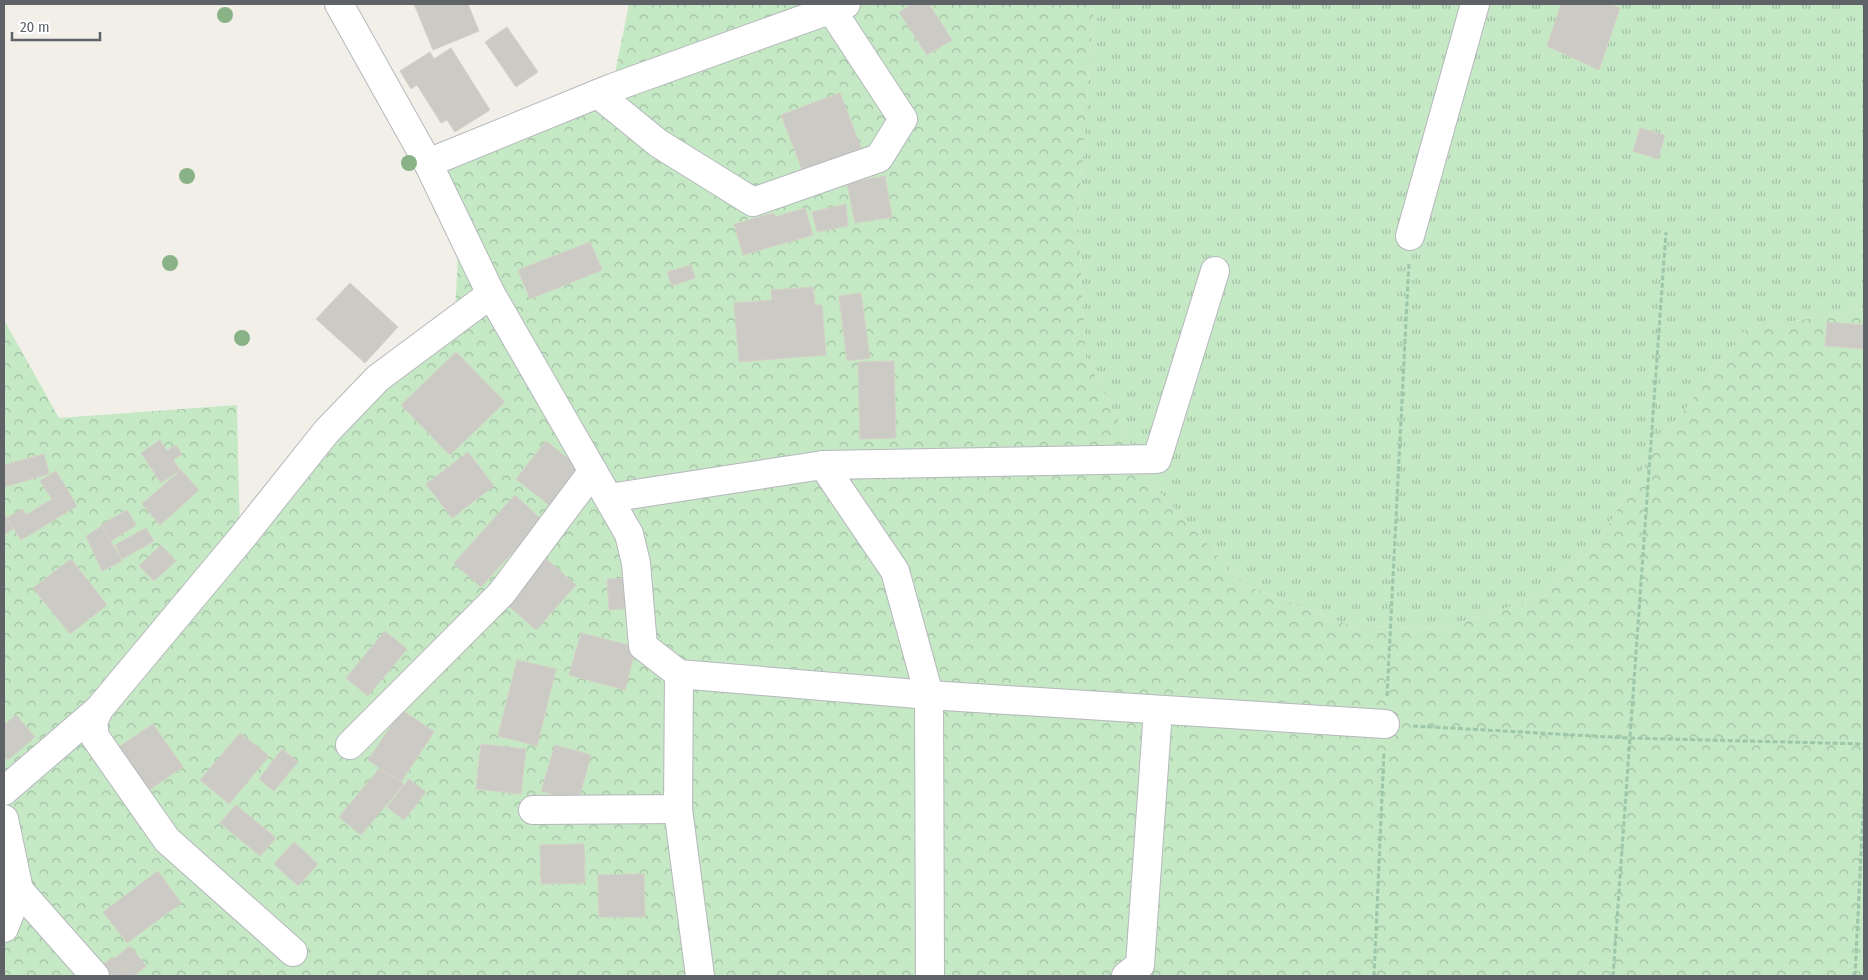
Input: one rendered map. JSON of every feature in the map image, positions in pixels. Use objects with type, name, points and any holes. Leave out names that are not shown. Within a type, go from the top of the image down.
[{"type":"street","points":[[339,4],[428,163],[491,294],[629,534],[636,564],[643,646],[680,674],[929,695],[1385,724]]},
{"type":"street","points":[[1410,236],[1475,4]]},
{"type":"street","points":[[428,163],[598,94],[839,6],[903,119],[879,158],[753,202],[658,143],[598,94]]},
{"type":"street","points":[[608,498],[823,465],[1157,459],[1214,271]]},
{"type":"street","points":[[4,791],[99,708],[240,540],[326,432],[378,378],[491,294]]},
{"type":"street","points":[[823,465],[895,571],[929,695],[930,976]]},
{"type":"street","points":[[350,745],[502,594],[593,471]]},
{"type":"street","points":[[680,674],[678,809],[700,976]]},
{"type":"street","points":[[99,708],[93,723],[95,737],[167,840],[292,952]]},
{"type":"street","points":[[1139,972],[1158,710]]},
{"type":"street","points":[[533,810],[678,809]]},
{"type":"street","points":[[4,819],[19,890],[95,976]]},
{"type":"street","points":[[4,928],[19,890]]},
{"type":"path","points":[[1613,976],[1666,232]]},
{"type":"path","points":[[1374,976],[1410,236]]},
{"type":"path","points":[[1385,724],[1629,738],[1864,744]]},
{"type":"path","points":[[1855,976],[1864,793]]},
{"type":"green space","points":[[629,4],[1094,4],[1078,218],[1086,358],[1151,483],[1245,585],[1349,625],[1439,629],[1544,596],[1597,543],[1656,447],[1746,329],[1864,310],[1864,976],[4,976],[4,320],[59,418],[237,405],[240,539],[326,432],[454,334],[460,213],[428,163],[612,88]]},
{"type":"green space","points":[[1094,4],[1864,4],[1864,310],[1746,329],[1656,447],[1597,543],[1544,596],[1439,629],[1349,625],[1245,585],[1151,483],[1086,358],[1078,218]]},
{"type":"building","points":[[414,4],[468,4],[479,31],[433,50]]},
{"type":"building","points":[[912,4],[929,4],[952,40],[927,55],[899,12]]},
{"type":"building","points":[[1561,4],[1610,4],[1620,8],[1599,70],[1547,46]]},
{"type":"building","points":[[507,27],[538,72],[516,87],[485,42]]},
{"type":"building","points":[[451,48],[490,110],[455,132],[447,120],[441,123],[417,85],[411,89],[400,71],[430,52],[434,59]]},
{"type":"building","points":[[840,93],[862,150],[803,172],[781,115]]},
{"type":"building","points":[[1640,128],[1665,135],[1658,159],[1633,151]]},
{"type":"building","points":[[885,176],[892,217],[855,223],[847,183]]},
{"type":"building","points":[[846,204],[848,226],[817,232],[812,212]]},
{"type":"building","points":[[805,208],[813,235],[743,255],[734,224],[774,213],[775,217]]},
{"type":"building","points":[[590,242],[602,270],[530,299],[518,270]]},
{"type":"building","points":[[691,265],[695,278],[672,286],[667,272]]},
{"type":"building","points":[[350,283],[398,327],[365,363],[316,319]]},
{"type":"building","points":[[813,287],[815,305],[822,305],[826,355],[739,362],[734,303],[772,300],[771,290]]},
{"type":"building","points":[[861,293],[870,358],[847,361],[839,296]]},
{"type":"building","points":[[1827,322],[1864,325],[1864,349],[1825,346]]},
{"type":"building","points":[[456,352],[505,402],[450,455],[401,405]]},
{"type":"building","points":[[894,361],[896,438],[860,439],[858,362]]},
{"type":"building","points":[[160,440],[167,451],[176,445],[182,454],[173,460],[180,470],[161,483],[141,453]]},
{"type":"building","points":[[546,441],[582,470],[553,508],[516,479]]},
{"type":"building","points":[[468,452],[494,486],[452,518],[426,484]]},
{"type":"building","points":[[44,454],[49,474],[4,487],[4,465]]},
{"type":"building","points":[[181,470],[199,490],[160,525],[142,504]]},
{"type":"building","points":[[56,471],[77,506],[21,540],[7,518],[22,509],[26,515],[52,499],[40,481]]},
{"type":"building","points":[[515,495],[542,520],[481,587],[454,563]]},
{"type":"building","points":[[127,510],[136,525],[111,541],[101,525]]},
{"type":"building","points":[[4,514],[13,529],[4,535]]},
{"type":"building","points":[[102,526],[122,561],[102,571],[86,536]]},
{"type":"building","points":[[146,528],[154,541],[122,559],[115,545]]},
{"type":"building","points":[[161,545],[176,561],[154,581],[139,566]]},
{"type":"building","points":[[544,557],[576,585],[536,630],[505,603]]},
{"type":"building","points":[[71,559],[107,605],[70,634],[33,588]]},
{"type":"building","points":[[630,578],[632,608],[609,610],[607,579]]},
{"type":"building","points":[[385,631],[407,649],[368,696],[346,678]]},
{"type":"building","points":[[581,633],[636,647],[625,690],[569,675]]},
{"type":"building","points":[[517,660],[556,669],[537,746],[498,736]]},
{"type":"building","points":[[402,710],[434,732],[401,782],[368,760]]},
{"type":"building","points":[[16,715],[35,737],[8,760],[4,756],[4,725]]},
{"type":"building","points":[[153,724],[183,767],[146,792],[116,749]]},
{"type":"building","points":[[240,733],[269,756],[229,804],[200,780]]},
{"type":"building","points":[[481,744],[526,749],[521,794],[476,789]]},
{"type":"building","points":[[555,745],[591,755],[578,802],[541,791]]},
{"type":"building","points":[[282,749],[298,762],[274,791],[259,779]]},
{"type":"building","points":[[379,769],[404,784],[361,835],[339,817]]},
{"type":"building","points":[[409,779],[426,792],[404,820],[387,807]]},
{"type":"building","points":[[236,805],[276,838],[260,856],[220,823]]},
{"type":"building","points":[[294,842],[318,864],[298,886],[274,864]]},
{"type":"building","points":[[584,844],[585,883],[541,884],[540,845]]},
{"type":"building","points":[[158,871],[181,903],[127,943],[103,912]]},
{"type":"building","points":[[644,874],[645,917],[599,917],[598,875]]},
{"type":"building","points":[[130,946],[146,966],[134,976],[126,976],[114,959]]},
{"type":"building","points":[[113,957],[126,976],[99,976],[95,970]]}]
